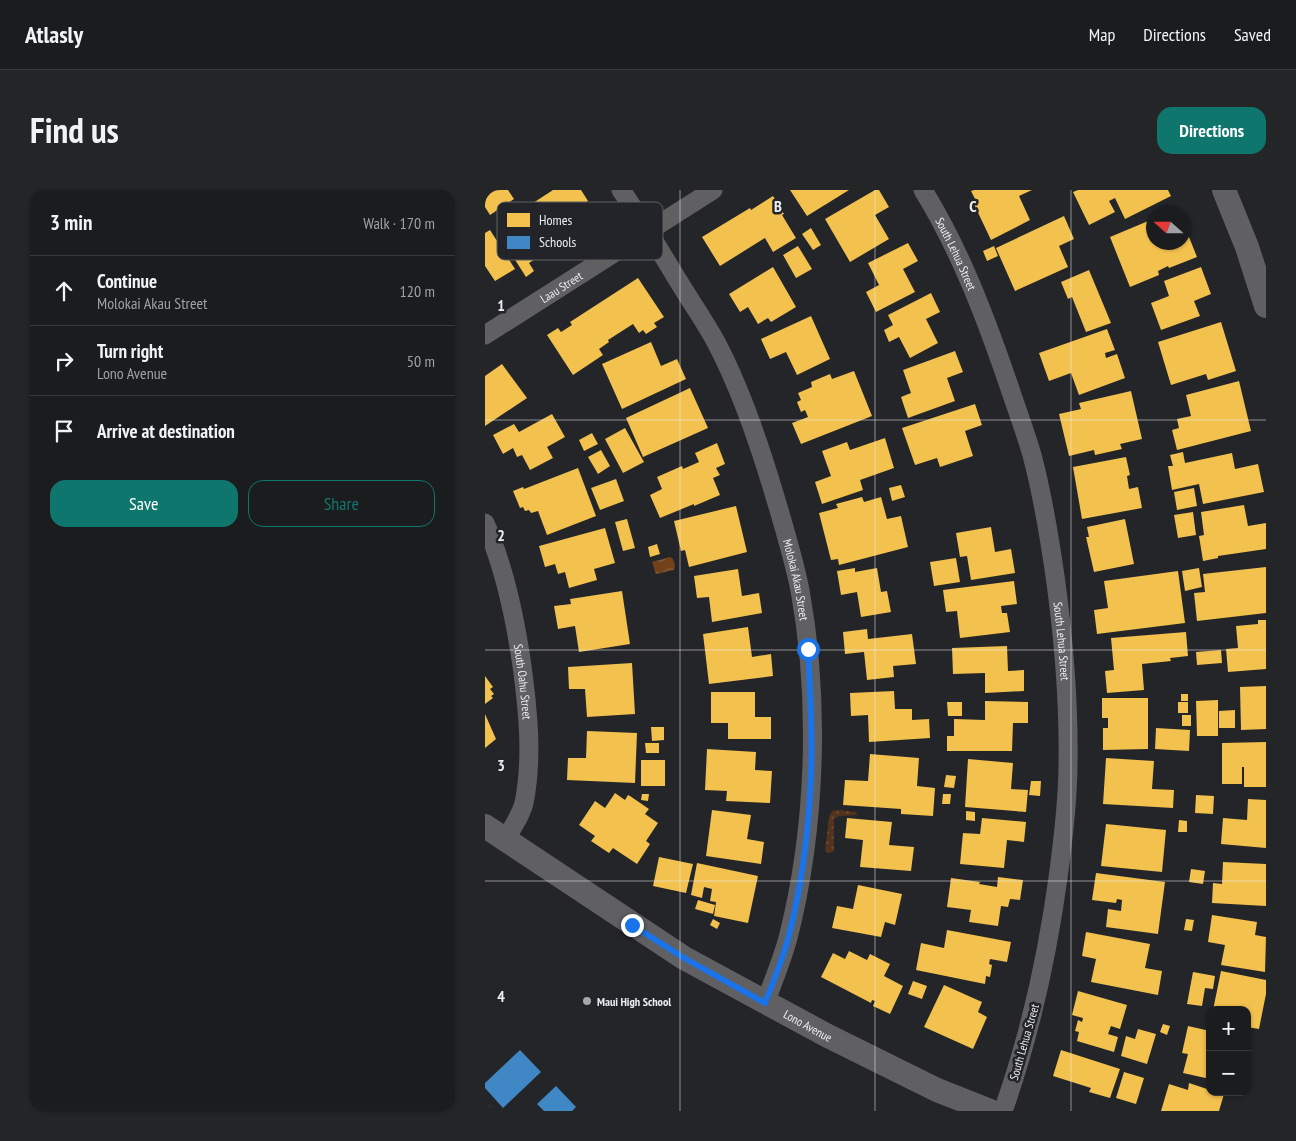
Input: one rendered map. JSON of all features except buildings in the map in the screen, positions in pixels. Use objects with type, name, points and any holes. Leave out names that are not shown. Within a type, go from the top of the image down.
[{"type":"street","name":"Molokai Akau Street","points":[[621,190],[629,202]]},
{"type":"street","name":"Laau Street","points":[[663,223],[713,190]]},
{"type":"street","name":"South Lehua Street","points":[[923,190],[939,216],[969,280],[995,345],[1031,454],[1046,516],[1065,649],[1069,766],[1064,836],[1051,930],[1037,996],[1015,1076],[1003,1111]]},
{"type":"street","points":[[1224,190],[1247,247],[1266,306]]},
{"type":"street","name":"Molokai Akau Street","points":[[663,255],[717,344],[744,405],[770,480],[800,590],[808,649],[811,714],[811,774],[807,830],[799,888],[788,938],[765,1003]]},
{"type":"street","name":"Laau Street","points":[[485,335],[604,260]]},
{"type":"street","name":"South Oahu Street","points":[[485,523],[494,544],[515,619],[527,706],[529,766],[523,805],[505,841]]},
{"type":"street","name":"Lono Avenue","points":[[485,826],[684,958],[765,1003],[937,1090],[990,1111]]},
{"type":"shaded area","points":[[832,811],[856,812],[857,815],[839,816],[834,819],[834,851],[829,853],[825,851],[829,817]]},
{"type":"water","points":[[670,557],[673,559],[674,570],[656,574],[652,562]]},
{"type":"place","name":"Maui High School","points":[[587,1001]]},
{"type":"route","points":[[632,925],[684,958],[765,1003],[788,938],[799,888],[807,830],[811,774],[808,649]]}]
